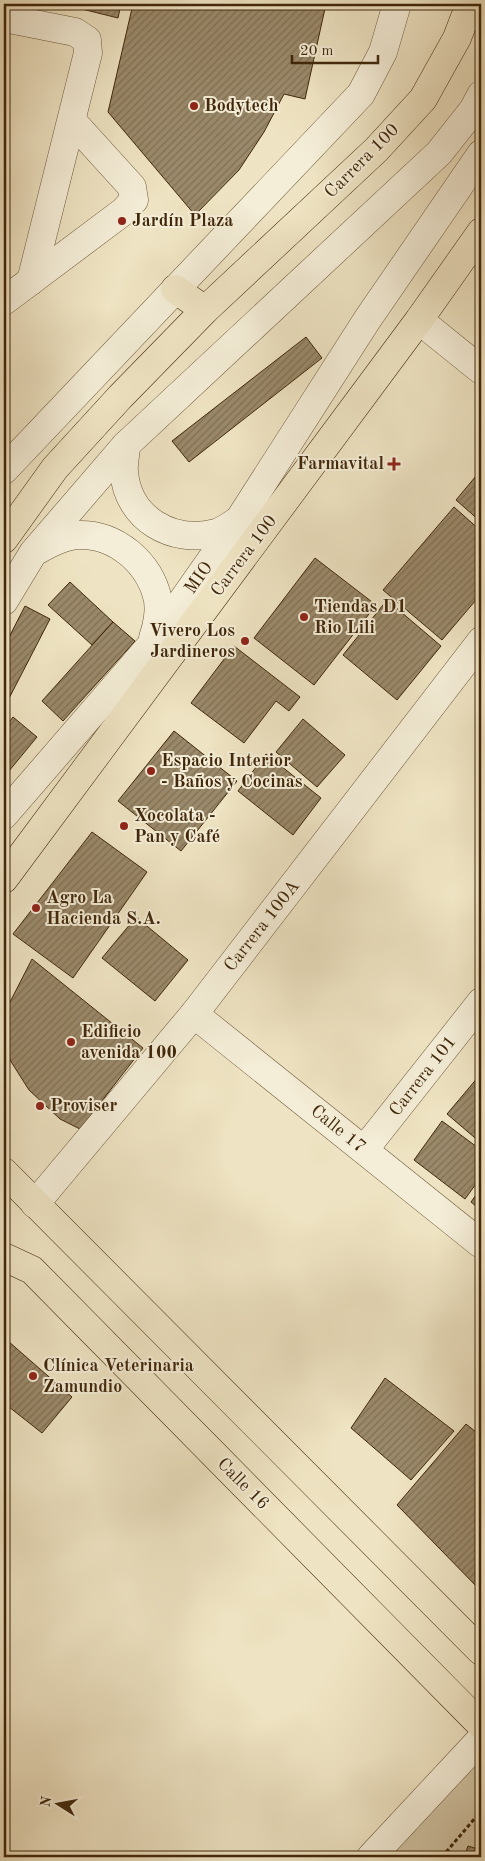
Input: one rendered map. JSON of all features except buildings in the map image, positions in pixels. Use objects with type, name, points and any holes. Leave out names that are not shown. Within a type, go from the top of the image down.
[{"type":"main road","name":"Carrera 100","points":[[4,539],[55,468],[120,397],[205,310],[376,150],[423,99],[457,38],[470,4]]},
{"type":"main road","name":"Carrera 100","points":[[4,879],[419,320],[481,232]]},
{"type":"main road","points":[[175,289],[205,310]]},
{"type":"main road","points":[[4,1172],[481,1651]]},
{"type":"main road","points":[[4,1257],[32,1270]]},
{"type":"main road","name":"Calle 16","points":[[32,1270],[481,1725]]},
{"type":"street","points":[[4,470],[13,447],[175,289],[361,94],[383,52],[397,4]]},
{"type":"street","points":[[4,18],[75,32],[87,40],[88,53],[31,281]]},
{"type":"street","points":[[4,601],[33,553],[126,445],[439,153],[473,110],[481,95]]},
{"type":"street","points":[[4,301],[124,211],[134,200],[132,187],[72,121]]},
{"type":"street","name":"MIO","points":[[4,815],[152,644],[239,520],[367,320],[481,154]]},
{"type":"street","points":[[419,320],[481,370]]},
{"type":"street","points":[[126,445],[124,472],[131,498],[147,519],[168,533],[193,537],[218,533],[239,520]]},
{"type":"street","points":[[33,553],[54,540],[77,535],[102,538],[124,547],[140,562],[152,581],[158,601],[158,623],[152,644]]},
{"type":"street","name":"Carrera 100A","points":[[35,1204],[194,1014],[481,641]]},
{"type":"street","name":"Carrera 101","points":[[364,1150],[481,1002]]},
{"type":"street","name":"Calle 17","points":[[194,1014],[481,1244]]},
{"type":"street","name":"Calle 16","points":[[4,1244],[32,1270]]},
{"type":"street","points":[[371,1857],[481,1739]]},
{"type":"path","points":[[442,1857],[481,1812]]},
{"type":"shaded area","points":[[481,1739],[481,1857],[371,1857]]},
{"type":"place","name":"Bodytech","points":[[194,106]]},
{"type":"place","name":"Jardín Plaza","points":[[122,221]]},
{"type":"place","name":"Farmavital","points":[[394,464]]},
{"type":"place","name":"Tiendas D1 Rio Lili","points":[[304,617]]},
{"type":"place","name":"Vivero Los Jardineros","points":[[245,641]]},
{"type":"place","name":"Espacio Interior - Baños y Cocinas","points":[[151,771]]},
{"type":"place","name":"Xocolata - Pan y Café","points":[[124,826]]},
{"type":"place","name":"Agro La Hacienda S.A.","points":[[36,908]]},
{"type":"place","name":"Edificio avenida 100","points":[[71,1042]]},
{"type":"place","name":"Proviser","points":[[40,1106]]},
{"type":"place","name":"Clínica Veterinaria Zamundio","points":[[33,1376]]}]
